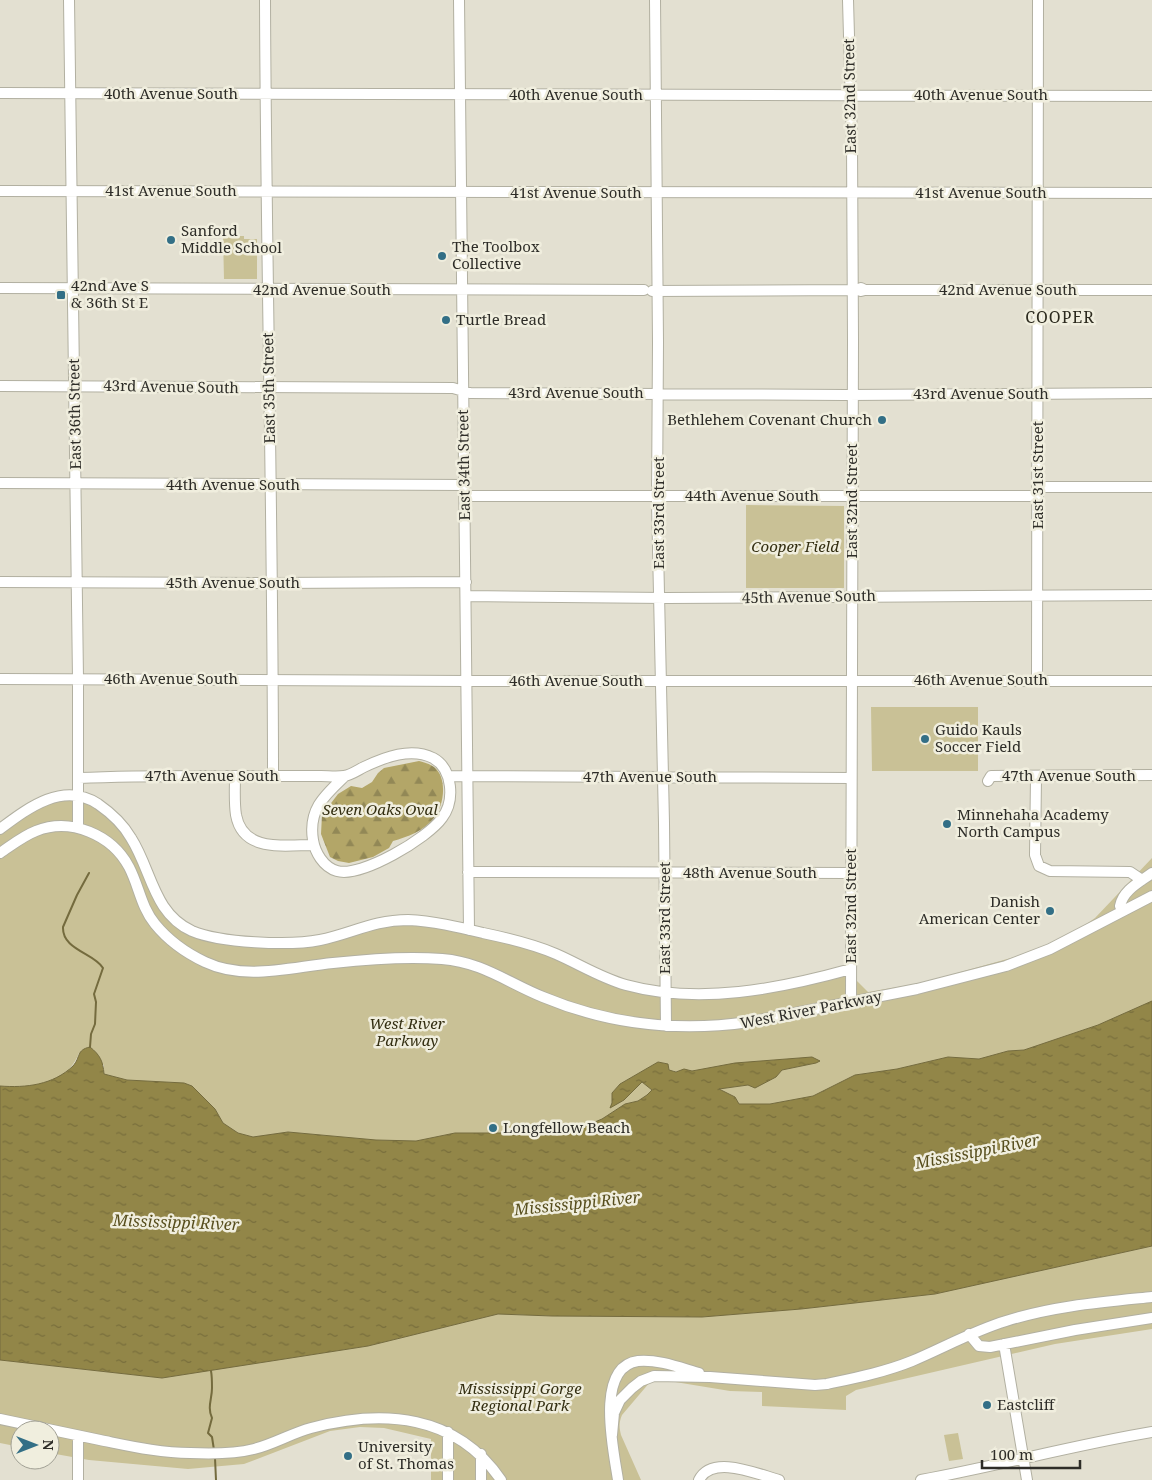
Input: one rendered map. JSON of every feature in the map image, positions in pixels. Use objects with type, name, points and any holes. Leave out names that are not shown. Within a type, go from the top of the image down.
[{"type":"street","name":"East 36th Street","points":[[70,0],[78,828]]},
{"type":"street","name":"East 35th Street","points":[[265,0],[273,776]]},
{"type":"street","name":"East 34th Street","points":[[459,0],[469,930]]},
{"type":"street","name":"East 33rd Street","points":[[655,0],[657,193],[651,291],[658,394],[657,496],[662,681],[666,1026]]},
{"type":"street","name":"East 32nd Street","points":[[848,0],[852,193],[858,290],[853,395],[851,1001]]},
{"type":"street","name":"East 31st Street","points":[[1037,680],[1038,0]]},
{"type":"street","name":"40th Avenue South","points":[[0,93],[1152,96]]},
{"type":"street","name":"41st Avenue South","points":[[0,191],[1152,193]]},
{"type":"street","name":"42nd Avenue South","points":[[0,288],[651,291],[1152,290]]},
{"type":"street","name":"43rd Avenue South","points":[[0,386],[453,388],[463,392],[658,394],[1152,393]]},
{"type":"street","name":"44th Avenue South","points":[[0,483],[465,484]]},
{"type":"street","name":"44th Avenue South","points":[[465,496],[852,497],[1152,487]]},
{"type":"street","name":"45th Avenue South","points":[[0,582],[466,582]]},
{"type":"street","name":"45th Avenue South","points":[[466,596],[845,598],[852,596],[1152,595]]},
{"type":"street","name":"46th Avenue South","points":[[0,680],[1152,681]]},
{"type":"street","points":[[400,754],[424,754],[436,760],[445,768],[449,776],[449,802],[443,818],[415,841],[382,861],[346,872],[337,872],[322,860],[314,845],[312,826],[317,805],[345,776],[387,757],[400,754]]},
{"type":"street","name":"47th Avenue South","points":[[988,780],[992,776],[1152,775]]},
{"type":"street","points":[[235,776],[236,817],[247,836],[263,844],[314,845]]},
{"type":"street","name":"47th Avenue South","points":[[79,778],[345,776]]},
{"type":"street","name":"47th Avenue South","points":[[449,776],[851,778]]},
{"type":"street","points":[[1036,777],[1035,855],[1039,866],[1050,871],[1130,872],[1142,880]]},
{"type":"street","points":[[0,829],[39,802],[52,797],[79,796],[95,802],[109,812],[132,839],[163,906],[171,916],[187,928],[205,935],[253,942],[297,943],[320,940],[363,926],[384,922],[428,921],[527,944],[624,984],[665,993],[727,993],[782,985],[851,969]]},
{"type":"street","name":"West River Parkway","points":[[0,853],[21,838],[38,830],[61,826],[78,828],[98,835],[121,855],[129,867],[144,907],[154,923],[174,944],[212,965],[241,972],[260,972],[334,962],[394,958],[456,960],[486,969],[542,997],[590,1014],[637,1023],[666,1026],[725,1026],[769,1019],[917,989],[1006,966],[1050,949],[1152,896]]},
{"type":"street","name":"48th Avenue South","points":[[468,872],[851,873]]},
{"type":"street","points":[[1122,911],[1120,906],[1121,899],[1126,892],[1152,873]]},
{"type":"street","points":[[612,1435],[614,1413],[620,1400],[641,1381],[654,1376],[710,1376],[809,1385],[827,1384],[910,1362],[969,1334],[1007,1320],[1086,1304],[1152,1297]]},
{"type":"street","points":[[969,1334],[975,1344],[982,1347],[1152,1318]]},
{"type":"street","points":[[1004,1344],[1027,1480]]},
{"type":"street","points":[[618,1480],[609,1419],[615,1380],[622,1369],[630,1363],[648,1361],[672,1365],[710,1376]]},
{"type":"street","points":[[0,1419],[168,1453],[192,1454],[253,1449],[274,1443],[310,1428],[336,1422],[368,1418],[394,1420],[425,1424],[448,1432],[466,1442],[481,1454],[501,1480]]},
{"type":"street","points":[[448,1432],[448,1480]]},
{"type":"street","points":[[921,1480],[1105,1440],[1152,1432]]},
{"type":"street","points":[[78,1436],[78,1480]]},
{"type":"street","points":[[480,1480],[481,1454]]},
{"type":"street","points":[[699,1480],[707,1470],[719,1466],[779,1480]]},
{"type":"green space","points":[[223,236],[244,236],[244,239],[257,239],[257,279],[224,279]]},
{"type":"green space","name":"Cooper Field","points":[[746,505],[844,506],[844,588],[746,588]]},
{"type":"green space","name":"Guido Kauls Soccer Field","points":[[871,707],[978,707],[978,771],[872,771]]},
{"type":"green space","name":"Seven Oaks Oval","points":[[419,761],[434,767],[443,785],[440,807],[430,823],[415,833],[393,841],[389,848],[373,857],[349,863],[330,857],[321,834],[322,815],[338,794],[351,786],[362,788],[372,782],[384,768]]},
{"type":"green space","name":"West River Parkway","points":[[66,799],[85,802],[100,810],[113,821],[135,852],[168,919],[253,946],[385,926],[427,925],[526,948],[665,997],[848,972],[868,992],[921,983],[1025,954],[1047,946],[1075,932],[1095,918],[1152,858],[1152,1001],[1098,1025],[1024,1050],[1008,1051],[980,1059],[948,1057],[897,1069],[855,1075],[813,1096],[770,1104],[739,1104],[735,1097],[719,1089],[748,1085],[776,1077],[782,1070],[816,1063],[675,1071],[669,1070],[668,1064],[658,1062],[620,1084],[612,1093],[612,1103],[624,1100],[642,1082],[652,1090],[647,1095],[638,1101],[625,1104],[602,1119],[583,1127],[561,1129],[547,1125],[528,1131],[455,1133],[416,1141],[376,1140],[288,1132],[253,1137],[238,1133],[223,1123],[215,1109],[192,1086],[184,1083],[127,1080],[104,1074],[104,1065],[79,1053],[66,1072],[46,1083],[23,1087],[0,1086],[0,834],[41,806]]},
{"type":"green space","name":"Mississippi Gorge Regional Park","points":[[1152,1246],[1152,1329],[1055,1344],[856,1390],[846,1396],[846,1410],[762,1406],[762,1392],[730,1391],[657,1379],[650,1382],[622,1415],[620,1422],[621,1435],[641,1480],[431,1480],[431,1439],[384,1428],[360,1427],[330,1431],[244,1464],[188,1469],[89,1460],[60,1455],[60,1420],[10,1420],[10,1445],[0,1443],[0,1360],[162,1378],[368,1346],[498,1314],[702,1317],[801,1309],[935,1294]]},
{"type":"green space","points":[[958,1433],[963,1459],[949,1461],[944,1435]]},
{"type":"water","name":"Mississippi River","points":[[1152,1001],[1152,1246],[935,1294],[801,1309],[702,1317],[498,1314],[368,1346],[162,1378],[0,1360],[0,1086],[29,1086],[48,1081],[73,1066],[81,1052],[86,1048],[90,1047],[99,1056],[104,1074],[127,1080],[184,1083],[192,1086],[215,1109],[223,1123],[238,1133],[253,1137],[288,1132],[376,1140],[416,1141],[455,1133],[528,1131],[547,1125],[561,1129],[583,1127],[602,1119],[625,1104],[638,1101],[647,1095],[652,1090],[642,1082],[624,1100],[610,1108],[612,1093],[620,1084],[658,1062],[668,1064],[669,1070],[676,1072],[684,1069],[692,1071],[735,1063],[812,1057],[820,1061],[782,1070],[776,1077],[755,1088],[748,1085],[719,1089],[735,1097],[739,1104],[770,1104],[813,1096],[855,1075],[897,1069],[948,1057],[979,1059],[1008,1051],[1024,1050],[1098,1025]]},
{"type":"waterway","points":[[89,873],[63,927],[64,935],[68,941],[93,958],[103,968],[94,994],[96,1002],[95,1024],[91,1034],[90,1047]]},
{"type":"waterway","points":[[211,1371],[210,1407],[212,1418],[208,1433],[212,1437],[214,1450]]},
{"type":"waterway","points":[[215,1458],[216,1480]]},
{"type":"place","name":"Sanford Middle School","points":[[171,240]]},
{"type":"place","name":"The Toolbox Collective","points":[[442,256]]},
{"type":"place","name":"42nd Ave S & 36th St E","points":[[61,295]]},
{"type":"place","name":"Turtle Bread","points":[[446,320]]},
{"type":"place","name":"Bethlehem Covenant Church","points":[[882,420]]},
{"type":"place","name":"Guido Kauls Soccer Field","points":[[925,739]]},
{"type":"place","name":"Minnehaha Academy North Campus","points":[[947,824]]},
{"type":"place","name":"Danish American Center","points":[[1050,911]]},
{"type":"place","name":"Longfellow Beach","points":[[493,1128]]},
{"type":"place","name":"Eastcliff","points":[[987,1405]]},
{"type":"place","name":"University of St. Thomas","points":[[348,1456]]},
{"type":"district","name":"COOPER","points":[[1060,317]]}]
